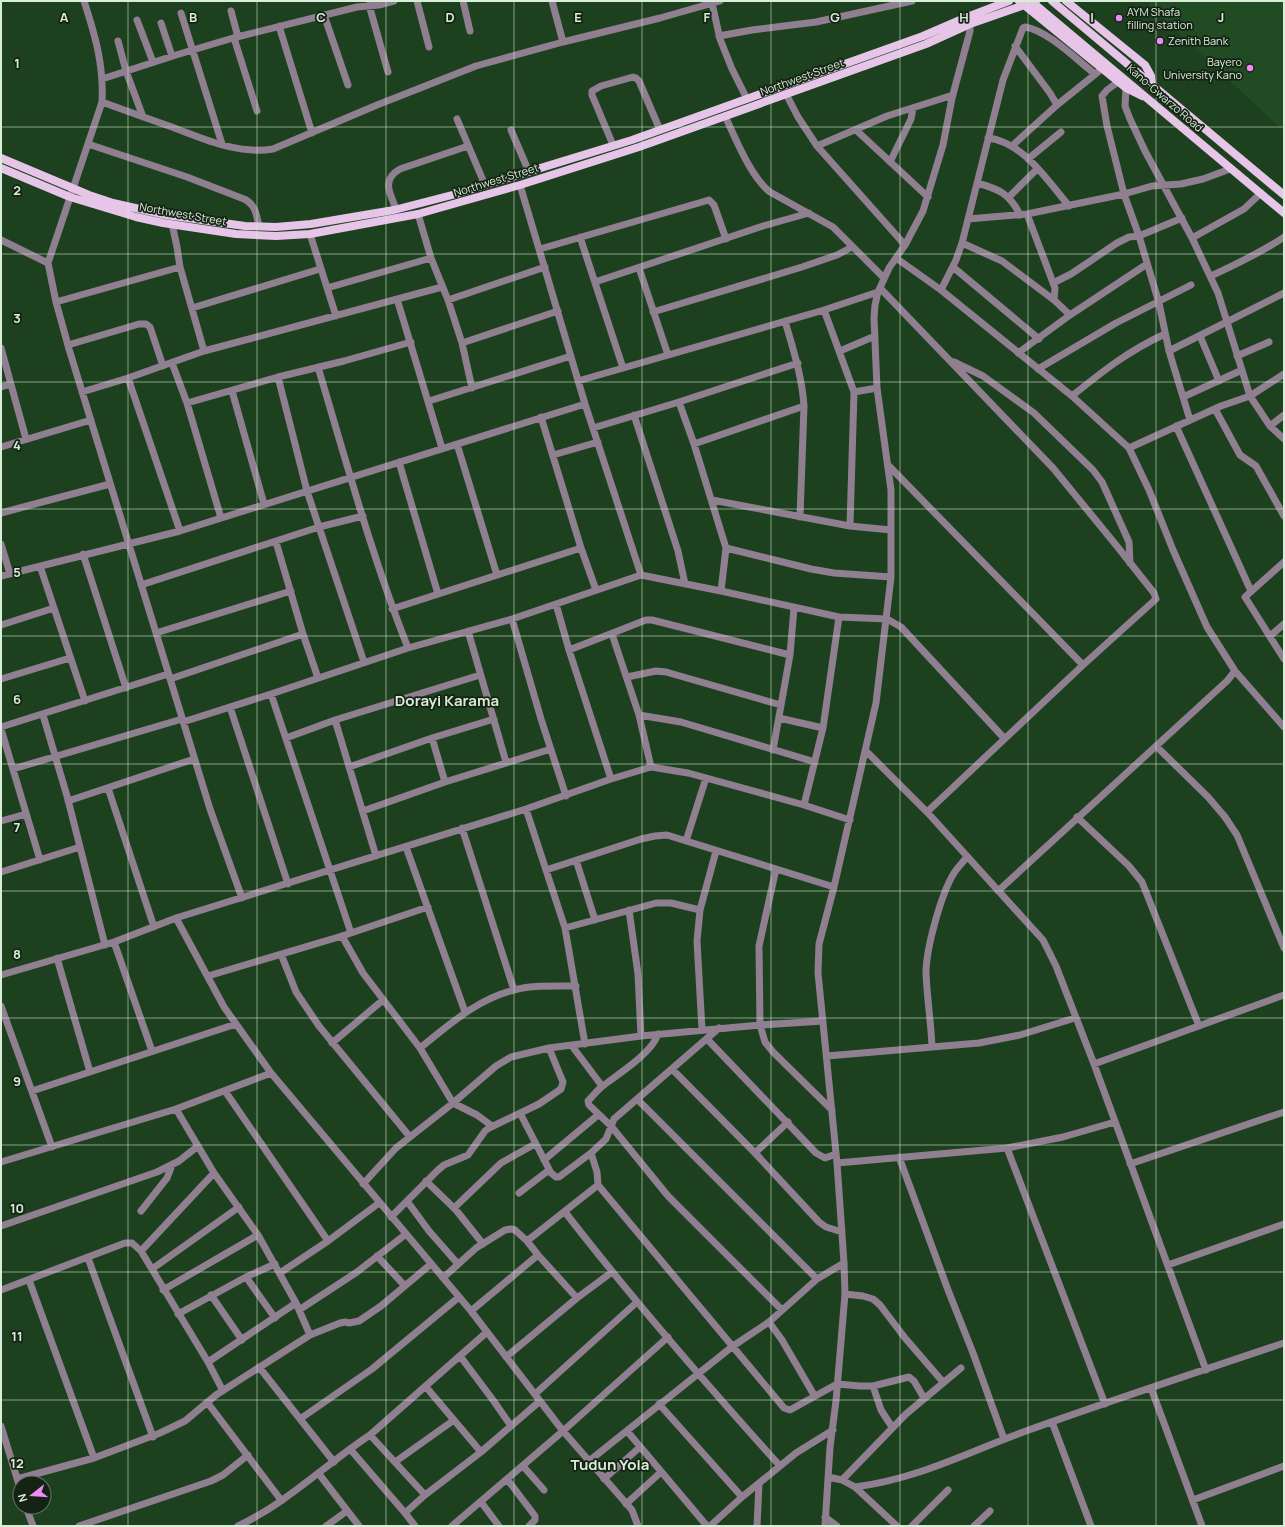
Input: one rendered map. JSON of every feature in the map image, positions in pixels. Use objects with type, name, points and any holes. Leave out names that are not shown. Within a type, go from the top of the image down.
[{"type":"main road","points":[[981,16],[1009,1]]},
{"type":"main road","points":[[1052,1],[1284,195]]},
{"type":"main road","points":[[1066,1],[1145,65],[1151,76],[1152,85]]},
{"type":"main road","points":[[1072,1],[1076,9]]},
{"type":"main road","points":[[981,16],[1028,3],[1098,72],[1139,95],[1148,97]]},
{"type":"main road","name":"Kano-Gwarzo Road","points":[[1028,3],[1148,97],[1230,169],[1284,213]]},
{"type":"main road","name":"Northwest Street","points":[[1,168],[136,217],[236,234],[276,236],[310,234],[418,214],[520,185],[639,147],[926,44],[970,24],[981,16]]},
{"type":"main road","name":"Northwest Street","points":[[1,158],[72,193],[166,215],[245,226],[276,227],[311,224],[396,209],[485,186],[660,130],[981,16]]},
{"type":"street","points":[[84,1],[99,52],[102,79],[102,102],[48,263],[56,302],[68,345],[182,720],[210,809],[242,898]]},
{"type":"street","points":[[102,79],[152,62],[236,37],[324,15],[359,4],[369,6],[394,1]]},
{"type":"street","points":[[417,1],[428,47]]},
{"type":"street","points":[[463,1],[470,31]]},
{"type":"street","points":[[552,1],[563,42]]},
{"type":"street","points":[[719,36],[752,30],[816,22],[912,1]]},
{"type":"street","points":[[102,102],[200,139],[247,151],[262,151],[273,149],[460,72],[563,42],[660,18],[716,2],[719,36],[732,69],[747,99]]},
{"type":"street","points":[[369,6],[388,72]]},
{"type":"street","points":[[231,11],[236,37],[257,110]]},
{"type":"street","points":[[181,13],[222,144]]},
{"type":"street","points":[[324,15],[348,85]]},
{"type":"street","points":[[137,20],[152,62]]},
{"type":"street","points":[[161,23],[172,56]]},
{"type":"street","points":[[825,1526],[828,1477],[845,1294],[837,1163],[818,973],[818,944],[834,887],[876,703],[891,577],[891,490],[877,388],[874,312],[879,290],[884,278],[924,211],[943,145],[953,95],[970,31],[970,24]]},
{"type":"street","points":[[279,26],[312,133]]},
{"type":"street","points":[[941,290],[953,267],[962,243],[1003,80],[1023,28],[1031,28],[1044,34],[1098,72],[1057,105],[1012,146]]},
{"type":"street","points":[[118,42],[126,71],[143,117]]},
{"type":"street","points":[[1015,46],[1050,93],[1057,105]]},
{"type":"street","points":[[613,145],[592,95],[594,89],[601,86],[633,77],[636,78],[639,81],[660,130]]},
{"type":"street","points":[[1118,82],[1107,90],[1102,96],[1107,126],[1124,194],[1139,236],[1159,303],[1169,351],[1190,420]]},
{"type":"street","points":[[1126,88],[1125,106],[1128,115],[1145,151],[1182,218],[1211,276],[1223,306],[1250,396],[1270,426],[1284,439]]},
{"type":"street","points":[[786,94],[798,117],[817,146],[865,202],[905,245]]},
{"type":"street","points":[[817,146],[887,116],[953,95]]},
{"type":"street","points":[[890,162],[911,119],[913,108]]},
{"type":"street","points":[[725,116],[754,175],[762,186],[833,227],[884,278]]},
{"type":"street","points":[[457,119],[485,186]]},
{"type":"street","points":[[512,130],[529,172]]},
{"type":"street","points":[[856,130],[928,198]]},
{"type":"street","points":[[1028,159],[1061,132]]},
{"type":"street","points":[[988,138],[999,139],[1012,146],[1028,159],[1069,206]]},
{"type":"street","points":[[88,144],[187,176],[251,202],[255,207],[259,226]]},
{"type":"street","points":[[396,209],[388,180],[392,173],[468,146]]},
{"type":"street","points":[[1009,197],[1037,169]]},
{"type":"street","points":[[968,219],[1020,215],[1069,206],[1124,194],[1152,186],[1181,184],[1203,179],[1230,169]]},
{"type":"street","points":[[977,183],[995,188],[1009,197],[1020,215]]},
{"type":"street","points":[[520,185],[585,404],[641,575]]},
{"type":"street","points":[[1192,238],[1244,209],[1261,194]]},
{"type":"street","points":[[540,249],[709,200],[714,205],[726,239]]},
{"type":"street","points":[[594,282],[809,213]]},
{"type":"street","points":[[418,214],[431,258],[448,300],[462,343],[472,388]]},
{"type":"street","points":[[1027,214],[1053,283],[1055,294],[1054,300]]},
{"type":"street","points":[[1053,283],[1071,274],[1116,243],[1129,237],[1139,236],[1182,218]]},
{"type":"street","points":[[172,224],[180,267],[204,351]]},
{"type":"street","points":[[310,234],[336,316]]},
{"type":"street","points":[[580,237],[623,368]]},
{"type":"street","points":[[1211,276],[1258,253],[1284,237]]},
{"type":"street","points":[[1,240],[48,263]]},
{"type":"street","points":[[962,243],[1002,261],[1054,300],[1070,316]]},
{"type":"street","points":[[653,312],[809,265],[852,247]]},
{"type":"street","points":[[327,288],[431,258]]},
{"type":"street","points":[[896,258],[941,290],[1072,396],[1129,448],[1149,490],[1206,627],[1236,671],[1284,727]]},
{"type":"street","points":[[1018,353],[1147,264]]},
{"type":"street","points":[[56,302],[180,267]]},
{"type":"street","points":[[448,300],[545,267]]},
{"type":"street","points":[[953,267],[1039,339]]},
{"type":"street","points":[[639,268],[668,355]]},
{"type":"street","points":[[192,308],[320,269]]},
{"type":"street","points":[[1038,369],[1116,323],[1159,303],[1191,285]]},
{"type":"street","points":[[82,392],[128,378],[204,351],[442,287]]},
{"type":"street","points":[[578,381],[824,310],[879,290]]},
{"type":"street","points":[[879,290],[950,361],[1052,468],[1154,593],[1156,599],[1082,665],[927,812]]},
{"type":"street","points":[[1169,351],[1284,293]]},
{"type":"street","points":[[397,299],[442,448]]},
{"type":"street","points":[[824,310],[854,392],[850,526]]},
{"type":"street","points":[[462,343],[558,311]]},
{"type":"street","points":[[785,321],[798,364],[803,387],[804,406],[800,517]]},
{"type":"street","points":[[68,345],[139,324],[146,324],[150,327],[162,366]]},
{"type":"street","points":[[1072,396],[1107,368],[1141,346],[1165,334]]},
{"type":"street","points":[[840,351],[875,336]]},
{"type":"street","points":[[1200,336],[1219,380]]},
{"type":"street","points":[[187,403],[410,342]]},
{"type":"street","points":[[1237,356],[1269,342]]},
{"type":"street","points":[[1,348],[26,439]]},
{"type":"street","points":[[429,401],[571,356]]},
{"type":"street","points":[[950,361],[983,376],[1034,413],[1093,470],[1102,482],[1129,542],[1130,564]]},
{"type":"street","points":[[172,363],[187,403],[222,518]]},
{"type":"street","points":[[593,428],[798,364]]},
{"type":"street","points":[[318,367],[350,477],[392,609],[408,648]]},
{"type":"street","points":[[1183,397],[1242,370]]},
{"type":"street","points":[[1129,448],[1215,409],[1250,396],[1284,374]]},
{"type":"street","points":[[278,377],[319,528],[364,662]]},
{"type":"street","points":[[128,378],[180,531]]},
{"type":"street","points":[[1,386],[11,384]]},
{"type":"street","points":[[854,392],[877,388]]},
{"type":"street","points":[[232,391],[264,504]]},
{"type":"street","points":[[679,402],[694,444],[726,548],[721,590]]},
{"type":"street","points":[[1,576],[83,554],[180,531],[585,404]]},
{"type":"street","points":[[694,444],[804,406]]},
{"type":"street","points":[[1215,409],[1240,455],[1256,466],[1284,516]]},
{"type":"street","points":[[634,415],[678,552],[685,584]]},
{"type":"street","points":[[1270,426],[1284,415]]},
{"type":"street","points":[[541,417],[581,548],[596,590]]},
{"type":"street","points":[[1,447],[91,420]]},
{"type":"street","points":[[1176,426],[1251,591]]},
{"type":"street","points":[[553,455],[598,442]]},
{"type":"street","points":[[457,444],[497,575]]},
{"type":"street","points":[[399,462],[438,594]]},
{"type":"street","points":[[888,465],[1082,665]]},
{"type":"street","points":[[1,513],[110,484]]},
{"type":"street","points":[[712,500],[850,526],[891,530]]},
{"type":"street","points":[[141,585],[319,528],[363,516]]},
{"type":"street","points":[[276,542],[303,634],[318,678]]},
{"type":"street","points":[[1,544],[10,574]]},
{"type":"street","points":[[392,609],[581,548]]},
{"type":"street","points":[[726,548],[811,569],[834,573],[891,577]]},
{"type":"street","points":[[83,554],[126,688]]},
{"type":"street","points":[[1284,562],[1245,597],[1284,659]]},
{"type":"street","points":[[40,566],[84,701]]},
{"type":"street","points":[[13,769],[230,707],[408,648],[512,619],[641,575],[721,590],[794,608],[839,617],[887,620],[901,627],[1004,738]]},
{"type":"street","points":[[156,633],[291,591]]},
{"type":"street","points":[[556,604],[569,650],[611,779]]},
{"type":"street","points":[[1,625],[54,608]]},
{"type":"street","points":[[773,750],[790,655],[794,608]]},
{"type":"street","points":[[804,805],[824,728],[839,617]]},
{"type":"street","points":[[512,619],[566,796]]},
{"type":"street","points":[[569,650],[646,620],[659,621],[790,655]]},
{"type":"street","points":[[1270,636],[1284,624]]},
{"type":"street","points":[[468,631],[506,762]]},
{"type":"street","points":[[40,860],[1,728],[303,634]]},
{"type":"street","points":[[612,634],[639,716],[651,767]]},
{"type":"street","points":[[1,679],[70,658]]},
{"type":"street","points":[[626,677],[656,671],[666,672],[782,705]]},
{"type":"street","points":[[998,891],[1227,681],[1236,671]]},
{"type":"street","points":[[286,738],[335,720],[480,675]]},
{"type":"street","points":[[271,694],[351,933]]},
{"type":"street","points":[[230,707],[288,884]]},
{"type":"street","points":[[43,715],[68,801],[105,945]]},
{"type":"street","points":[[639,716],[681,722],[815,762]]},
{"type":"street","points":[[779,718],[824,728]]},
{"type":"street","points":[[349,767],[432,738],[494,719]]},
{"type":"street","points":[[335,720],[376,856]]},
{"type":"street","points":[[432,738],[445,782]]},
{"type":"street","points":[[1156,746],[1208,797],[1237,835],[1284,948]]},
{"type":"street","points":[[362,811],[445,782],[551,749]]},
{"type":"street","points":[[866,751],[927,812],[1043,940],[1056,966],[1094,1064],[1206,1370]]},
{"type":"street","points":[[68,801],[194,759]]},
{"type":"street","points":[[1,975],[105,945],[176,918],[526,809],[611,779],[651,767],[688,773],[804,805],[850,820]]},
{"type":"street","points":[[686,841],[706,778]]},
{"type":"street","points":[[108,788],[154,927]]},
{"type":"street","points":[[526,809],[565,928],[585,1044]]},
{"type":"street","points":[[1,821],[26,814]]},
{"type":"street","points":[[1078,817],[1129,866],[1142,882],[1199,1026]]},
{"type":"street","points":[[462,828],[514,990]]},
{"type":"street","points":[[546,870],[641,839],[668,835],[834,887]]},
{"type":"street","points":[[406,847],[465,1012]]},
{"type":"street","points":[[1,872],[80,848]]},
{"type":"street","points":[[702,1030],[697,952],[700,910],[716,851]]},
{"type":"street","points":[[932,1047],[926,973],[927,959],[934,924],[947,887],[954,874],[967,857]]},
{"type":"street","points":[[576,860],[595,920]]},
{"type":"street","points":[[776,869],[759,946],[760,1024],[765,1042],[773,1052],[832,1110]]},
{"type":"street","points":[[565,928],[628,910],[664,903],[700,910]]},
{"type":"street","points":[[208,976],[342,936],[428,908]]},
{"type":"street","points":[[628,910],[638,968],[641,1036]]},
{"type":"street","points":[[176,918],[224,1007],[271,1073],[379,1203],[460,1297],[563,1431],[632,1510],[637,1526]]},
{"type":"street","points":[[342,936],[363,973],[420,1048],[452,1104],[481,1117],[492,1126]]},
{"type":"street","points":[[114,942],[152,1051]]},
{"type":"street","points":[[281,954],[296,992],[319,1026],[410,1137]]},
{"type":"street","points":[[57,958],[90,1072]]},
{"type":"street","points":[[420,1048],[465,1012],[487,999],[514,990],[529,987],[576,986]]},
{"type":"street","points":[[1094,1064],[1284,995]]},
{"type":"street","points":[[332,1043],[383,1000]]},
{"type":"street","points":[[1,1006],[52,1147]]},
{"type":"street","points":[[827,1056],[979,1043],[1020,1035],[1075,1018]]},
{"type":"street","points":[[363,1184],[396,1148],[452,1104],[501,1062],[511,1057],[549,1048],[658,1034],[760,1024],[823,1021]]},
{"type":"street","points":[[32,1091],[236,1024]]},
{"type":"street","points":[[520,1113],[549,1170],[556,1177],[559,1177],[591,1153],[606,1139],[614,1120],[718,1028]]},
{"type":"street","points":[[658,1034],[654,1044],[616,1077],[602,1086],[588,1101],[589,1105],[611,1126],[668,1196],[782,1310]]},
{"type":"street","points":[[707,1039],[821,1157],[825,1158],[836,1154]]},
{"type":"street","points":[[572,1046],[602,1086]]},
{"type":"street","points":[[391,1217],[444,1165],[468,1155],[485,1131],[552,1096],[563,1086],[563,1082],[549,1048]]},
{"type":"street","points":[[672,1069],[755,1153],[819,1222],[826,1228],[842,1232]]},
{"type":"street","points":[[1,1162],[176,1109],[271,1073]]},
{"type":"street","points":[[225,1091],[328,1242]]},
{"type":"street","points":[[638,1100],[818,1279]]},
{"type":"street","points":[[176,1109],[214,1173],[258,1235],[280,1273],[310,1335]]},
{"type":"street","points":[[1130,1164],[1284,1112]]},
{"type":"street","points":[[544,1160],[598,1115]]},
{"type":"street","points":[[755,1153],[788,1122]]},
{"type":"street","points":[[837,1163],[1007,1148],[1063,1137],[1115,1122]]},
{"type":"street","points":[[454,1208],[501,1163],[535,1144]]},
{"type":"street","points":[[1,1226],[172,1165],[198,1146]]},
{"type":"street","points":[[1007,1148],[1105,1404]]},
{"type":"street","points":[[591,1153],[597,1172],[598,1185],[787,1410],[795,1408],[814,1395],[837,1384],[873,1386],[909,1377],[914,1381],[924,1398]]},
{"type":"street","points":[[899,1158],[1004,1439]]},
{"type":"street","points":[[141,1211],[168,1178],[172,1165]]},
{"type":"street","points":[[519,1193],[549,1170]]},
{"type":"street","points":[[141,1250],[214,1173]]},
{"type":"street","points":[[426,1181],[454,1208],[483,1244]]},
{"type":"street","points":[[528,1241],[598,1185]]},
{"type":"street","points":[[407,1201],[458,1264]]},
{"type":"street","points":[[280,1273],[328,1242],[379,1203]]},
{"type":"street","points":[[152,1269],[239,1207]]},
{"type":"street","points":[[565,1212],[637,1302],[698,1374],[780,1466]]},
{"type":"street","points":[[1168,1265],[1284,1224]]},
{"type":"street","points":[[443,1278],[476,1248],[505,1230],[511,1228],[528,1241],[538,1255],[577,1298]]},
{"type":"street","points":[[208,1362],[275,1318],[357,1272],[406,1234]]},
{"type":"street","points":[[164,1290],[258,1235]]},
{"type":"street","points":[[1,1290],[125,1243],[132,1243],[141,1250],[208,1362],[223,1391]]},
{"type":"street","points":[[471,1311],[538,1255]]},
{"type":"street","points":[[377,1256],[405,1286]]},
{"type":"street","points":[[88,1258],[152,1436]]},
{"type":"street","points":[[589,1461],[733,1346],[769,1322],[818,1279],[844,1263]]},
{"type":"street","points":[[178,1314],[211,1295],[275,1264]]},
{"type":"street","points":[[34,1475],[94,1458],[152,1436],[186,1421],[207,1402],[310,1335],[340,1323],[359,1321],[381,1306],[431,1264]]},
{"type":"street","points":[[506,1357],[577,1298],[612,1272]]},
{"type":"street","points":[[246,1277],[275,1318]]},
{"type":"street","points":[[29,1280],[94,1458]]},
{"type":"street","points":[[845,1294],[873,1299],[880,1305],[905,1338],[943,1382]]},
{"type":"street","points":[[211,1295],[242,1340]]},
{"type":"street","points":[[300,1419],[372,1369],[460,1297]]},
{"type":"street","points":[[535,1394],[637,1302]]},
{"type":"street","points":[[769,1322],[814,1395]]},
{"type":"street","points":[[238,1526],[249,1521],[281,1500],[370,1436],[488,1332]]},
{"type":"street","points":[[452,1526],[523,1466],[668,1338]]},
{"type":"street","points":[[854,1487],[892,1481],[935,1468],[1004,1439],[1284,1343]]},
{"type":"street","points":[[460,1356],[511,1426]]},
{"type":"street","points":[[259,1367],[334,1462]]},
{"type":"street","points":[[842,1480],[892,1427],[924,1398],[961,1368]]},
{"type":"street","points":[[873,1386],[881,1410],[892,1427]]},
{"type":"street","points":[[426,1387],[481,1452]]},
{"type":"street","points":[[1151,1388],[1194,1500],[1202,1526]]},
{"type":"street","points":[[406,1512],[425,1495],[481,1452],[540,1401]]},
{"type":"street","points":[[207,1402],[281,1500]]},
{"type":"street","points":[[659,1404],[742,1497]]},
{"type":"street","points":[[395,1462],[454,1420]]},
{"type":"street","points":[[1052,1422],[1091,1526]]},
{"type":"street","points":[[1,1426],[16,1475]]},
{"type":"street","points":[[710,1526],[742,1497],[796,1453],[833,1430]]},
{"type":"street","points":[[627,1431],[707,1526]]},
{"type":"street","points":[[370,1436],[425,1495]]},
{"type":"street","points":[[604,1479],[640,1447]]},
{"type":"street","points":[[350,1449],[406,1512],[415,1526]]},
{"type":"street","points":[[79,1526],[211,1481],[223,1475],[248,1455]]},
{"type":"street","points":[[523,1466],[544,1490]]},
{"type":"street","points":[[1194,1500],[1284,1466]]},
{"type":"street","points":[[626,1504],[661,1472]]},
{"type":"street","points":[[319,1474],[359,1526]]},
{"type":"street","points":[[828,1477],[842,1480],[854,1487],[897,1526]]},
{"type":"street","points":[[507,1479],[535,1516],[535,1520],[529,1526]]},
{"type":"street","points":[[757,1526],[759,1484]]},
{"type":"street","points":[[912,1526],[948,1490]]},
{"type":"street","points":[[481,1502],[499,1526]]},
{"type":"street","points":[[326,1526],[347,1511]]},
{"type":"street","points":[[974,1526],[990,1512]]},
{"type":"street","points":[[29,1515],[33,1526]]},
{"type":"street","points":[[825,1517],[837,1526]]},
{"type":"shaded area","name":"Bayero University Kano","points":[[1148,1],[1284,1],[1284,131],[1149,6],[1150,3]]},
{"type":"place","name":"AYM Shafa filling station","points":[[1119,18]]},
{"type":"place","name":"Zenith Bank","points":[[1160,41]]},
{"type":"place","name":"Bayero University Kano","points":[[1250,68]]},
{"type":"district","name":"Dorayi Karama","points":[[447,701]]},
{"type":"district","name":"Tudun Yola","points":[[610,1465]]}]
